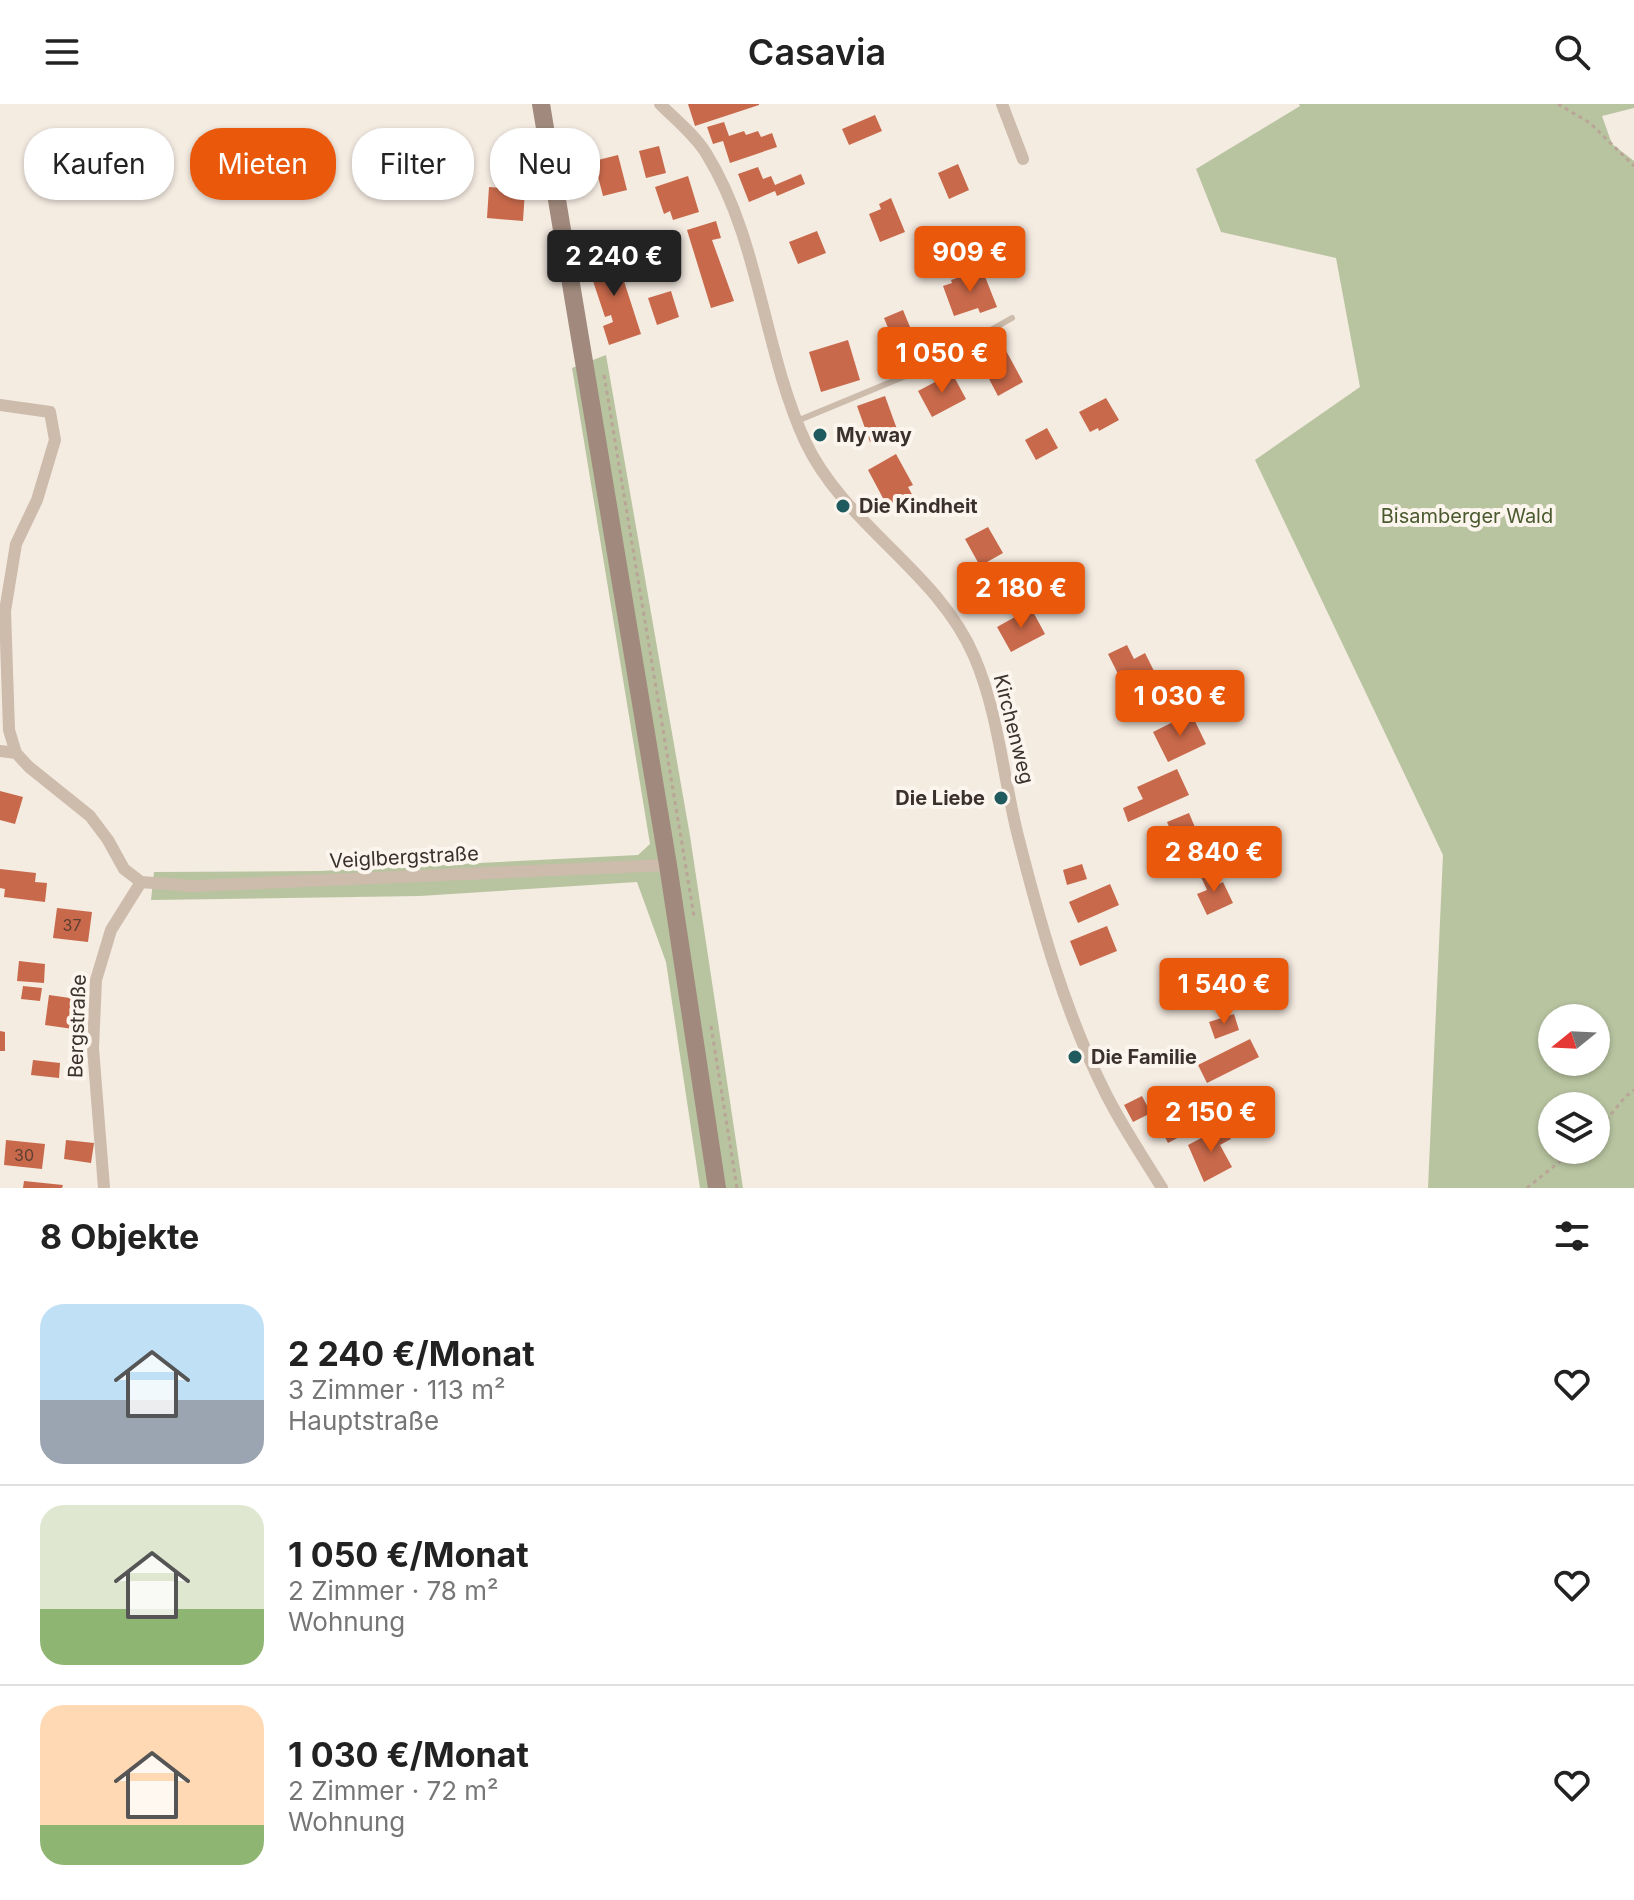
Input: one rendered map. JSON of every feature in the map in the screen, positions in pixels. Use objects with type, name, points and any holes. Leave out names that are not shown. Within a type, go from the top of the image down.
[{"type":"main road","points":[[541,104],[668,865],[717,1188]]},
{"type":"street","name":"Kirchenweg","points":[[660,104],[705,152],[731,205],[785,387],[813,456],[846,501],[952,614],[974,656],[996,732],[1017,834],[1046,941],[1080,1036],[1106,1095],[1162,1188]]},
{"type":"street","points":[[1002,104],[1023,159]]},
{"type":"street","points":[[0,405],[50,412],[55,440],[37,500],[16,544],[3,611],[9,730],[16,753],[90,816],[124,869],[141,882]]},
{"type":"street","points":[[0,544],[16,544]]},
{"type":"street","points":[[0,751],[16,753]]},
{"type":"street","name":"Veiglbergstraße","points":[[141,882],[192,886],[668,865]]},
{"type":"street","name":"Bergstraße","points":[[104,1188],[93,1048],[96,980],[111,930],[141,882]]},
{"type":"lane","points":[[797,421],[920,370],[1012,318]]},
{"type":"path","points":[[1558,104],[1590,123],[1634,166]]},
{"type":"path","points":[[1610,1116],[1634,1090]]},
{"type":"path","points":[[1527,1188],[1557,1164]]},
{"type":"green space","name":"Bisamberger Wald","points":[[1299,104],[1634,104],[1634,108],[1602,116],[1612,144],[1634,161],[1634,1188],[1428,1188],[1443,855],[1255,460],[1360,387],[1336,258],[1221,232],[1196,169]]},
{"type":"green space","points":[[606,355],[690,836],[743,1188],[700,1188],[666,962],[637,882],[420,896],[151,900],[154,872],[320,871],[638,855],[650,844],[572,368]]},
{"type":"building","points":[[688,104],[759,104],[759,105],[695,126]]},
{"type":"building","points":[[875,115],[882,131],[849,145],[842,129]]},
{"type":"building","points":[[724,122],[729,136],[744,131],[746,135],[758,131],[761,137],[772,133],[777,147],[730,163],[723,141],[713,144],[707,127]]},
{"type":"building","points":[[659,146],[666,173],[646,178],[639,151]]},
{"type":"building","points":[[618,155],[627,190],[603,196],[600,160]]},
{"type":"building","points":[[958,164],[969,190],[949,199],[938,173]]},
{"type":"building","points":[[758,167],[763,179],[771,176],[775,185],[801,174],[805,184],[777,196],[775,191],[749,202],[738,174]]},
{"type":"building","points":[[688,176],[699,212],[673,220],[670,211],[664,214],[655,187]]},
{"type":"building","points":[[489,187],[490,200],[524,200],[523,221],[487,218]]},
{"type":"building","points":[[891,198],[905,232],[880,242],[869,214],[881,209],[879,204]]},
{"type":"building","points":[[716,221],[721,238],[712,240],[734,301],[711,308],[687,230]]},
{"type":"building","points":[[817,231],[826,253],[798,264],[789,242]]},
{"type":"building","points":[[620,252],[627,274],[622,275],[641,334],[609,345],[603,326],[613,322],[611,315],[605,317],[587,263]]},
{"type":"building","points":[[982,269],[997,307],[980,313],[978,308],[954,316],[943,286]]},
{"type":"building","points":[[671,291],[679,317],[657,325],[648,298]]},
{"type":"building","points":[[903,310],[917,344],[898,352],[884,318]]},
{"type":"building","points":[[993,338],[1000,349],[1004,347],[1023,382],[998,396],[979,360],[983,358],[977,346]]},
{"type":"building","points":[[848,340],[860,380],[821,392],[809,352]]},
{"type":"building","points":[[952,373],[966,399],[932,417],[918,391]]},
{"type":"building","points":[[885,396],[898,432],[870,442],[857,406]]},
{"type":"building","points":[[1106,398],[1119,420],[1099,431],[1098,428],[1090,432],[1079,412]]},
{"type":"building","points":[[1047,428],[1058,448],[1036,460],[1025,440]]},
{"type":"building","points":[[896,454],[913,485],[908,487],[915,500],[895,511],[888,498],[884,500],[868,470]]},
{"type":"building","points":[[988,527],[1003,553],[980,566],[965,539]]},
{"type":"building","points":[[1031,608],[1045,634],[1011,652],[997,627]]},
{"type":"building","points":[[1127,645],[1134,659],[1145,653],[1160,683],[1130,698],[1108,654]]},
{"type":"building","points":[[1191,713],[1206,744],[1168,762],[1153,732]]},
{"type":"building","points":[[1177,769],[1189,795],[1128,822],[1123,808],[1143,799],[1137,787]]},
{"type":"building","points":[[0,791],[23,797],[15,824],[0,820]]},
{"type":"building","points":[[1189,813],[1197,832],[1175,841],[1167,822]]},
{"type":"building","points":[[1208,838],[1219,858],[1210,863],[1212,867],[1192,873],[1181,852]]},
{"type":"building","points":[[1082,864],[1087,879],[1067,885],[1063,870]]},
{"type":"building","points":[[0,869],[36,873],[35,882],[47,883],[45,902],[4,897],[5,889],[0,888]]},
{"type":"building","points":[[1212,869],[1219,884],[1223,882],[1233,903],[1207,915],[1197,894],[1207,890],[1200,875]]},
{"type":"building","points":[[1110,884],[1119,905],[1078,923],[1069,902]]},
{"type":"building","points":[[57,908],[92,912],[88,942],[53,938]]},
{"type":"building","points":[[1107,926],[1117,951],[1080,966],[1070,941]]},
{"type":"building","points":[[19,961],[45,964],[44,983],[17,981]]},
{"type":"building","points":[[1249,968],[1259,990],[1228,1004],[1218,982]]},
{"type":"building","points":[[23,986],[42,988],[40,1001],[21,999]]},
{"type":"building","points":[[49,995],[77,999],[73,1029],[45,1025]]},
{"type":"building","points":[[1234,1014],[1239,1030],[1215,1039],[1209,1022]]},
{"type":"building","points":[[0,1031],[5,1032],[5,1051],[0,1051]]},
{"type":"building","points":[[1250,1039],[1259,1057],[1207,1083],[1198,1065]]},
{"type":"building","points":[[33,1060],[60,1063],[59,1078],[31,1075]]},
{"type":"building","points":[[1142,1096],[1151,1113],[1133,1122],[1124,1105]]},
{"type":"building","points":[[1180,1103],[1194,1129],[1168,1143],[1154,1117]]},
{"type":"building","points":[[1224,1126],[1231,1139],[1220,1145],[1232,1167],[1204,1182],[1188,1145]]},
{"type":"building","points":[[6,1140],[45,1144],[42,1169],[4,1165]]},
{"type":"building","points":[[66,1140],[94,1143],[91,1163],[64,1159]]},
{"type":"building","points":[[24,1181],[63,1185],[62,1188],[23,1188]]},
{"type":"place","name":"My way","points":[[820,435]]},
{"type":"place","name":"Die Kindheit","points":[[843,506]]},
{"type":"place","name":"Die Liebe","points":[[1001,798]]},
{"type":"place","name":"Die Familie","points":[[1075,1057]]}]
